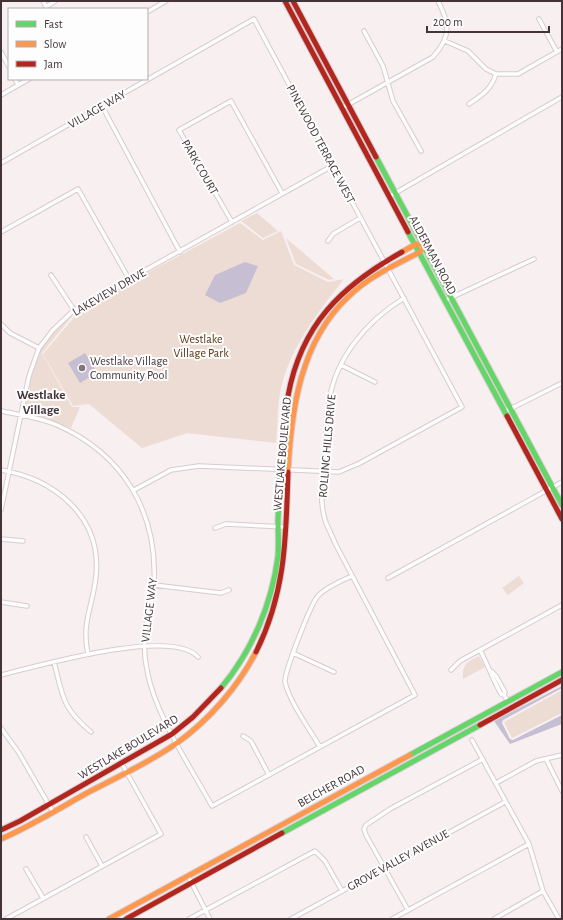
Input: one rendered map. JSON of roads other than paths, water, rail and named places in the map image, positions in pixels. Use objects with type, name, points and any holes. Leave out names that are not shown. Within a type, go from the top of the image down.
[{"type":"main road","name":"ALDERMAN ROAD","points":[[285,1],[446,300],[562,520]]},
{"type":"main road","name":"ALDERMAN ROAD","points":[[293,1],[562,505]]},
{"type":"main road","points":[[416,244],[424,246]]},
{"type":"main road","name":"WESTLAKE BOULEVARD","points":[[1,830],[49,805],[172,734],[191,720],[231,677],[253,639],[269,597],[277,560],[285,406],[291,377],[310,332],[333,301],[358,278],[416,244]]},
{"type":"main road","name":"WESTLAKE BOULEVARD","points":[[1,839],[127,772],[177,742],[196,726],[232,688],[261,642],[277,596],[284,562],[293,409],[307,356],[316,338],[340,306],[361,286],[388,269],[420,252],[424,246]]},
{"type":"main road","name":"BELCHER ROAD","points":[[110,919],[562,672]]},
{"type":"main road","name":"BELCHER ROAD","points":[[126,919],[562,680]]},
{"type":"main road","points":[[508,701],[512,708]]},
{"type":"street","points":[[43,1],[46,8],[55,1]]},
{"type":"street","points":[[148,11],[166,1]]},
{"type":"street","points":[[342,108],[434,57],[445,41],[447,26],[444,12],[438,1]]},
{"type":"street","name":"VILLAGE WAY","points":[[148,80],[254,19]]},
{"type":"street","name":"PINEWOOD TERRACE WEST","points":[[254,19],[462,407],[360,464],[339,472],[323,472]]},
{"type":"street","points":[[539,19],[558,52]]},
{"type":"street","points":[[364,31],[383,66],[393,101],[421,151]]},
{"type":"street","points":[[445,41],[468,51],[486,69],[496,74],[518,74],[562,49]]},
{"type":"street","points":[[1,52],[8,65]]},
{"type":"street","points":[[469,104],[488,91],[493,85],[496,74]]},
{"type":"street","points":[[16,80],[18,85]]},
{"type":"street","points":[[1,95],[27,80]]},
{"type":"street","name":"VILLAGE WAY","points":[[1,163],[147,80]]},
{"type":"street","points":[[390,196],[562,97]]},
{"type":"street","name":"PARK COURT","points":[[232,222],[179,130],[231,101],[282,193]]},
{"type":"street","points":[[102,106],[180,252]]},
{"type":"street","name":"LAKEVIEW DRIVE","points":[[1,510],[29,376],[39,348],[53,330],[74,310],[332,166]]},
{"type":"street","points":[[1,232],[78,189],[129,279]]},
{"type":"street","points":[[328,241],[333,234],[360,218]]},
{"type":"street","points":[[446,300],[534,258]]},
{"type":"street","points":[[51,275],[74,310]]},
{"type":"street","name":"ROLLING HILLS DRIVE","points":[[320,747],[415,695],[352,576],[326,522],[322,503],[329,401],[341,365],[364,330],[391,306],[404,298]]},
{"type":"street","points":[[1,324],[10,333],[39,348]]},
{"type":"street","points":[[341,365],[375,382]]},
{"type":"street","points":[[504,412],[562,383]]},
{"type":"street","name":"VILLAGE WAY","points":[[1,411],[56,425],[79,436],[105,456],[134,490],[148,526],[151,540],[154,585],[145,630],[147,672],[153,695],[172,734],[212,806],[269,775]]},
{"type":"street","points":[[134,490],[171,470],[186,467],[220,466],[323,472]]},
{"type":"street","points":[[1,470],[38,480],[60,492],[81,517],[90,536],[94,548],[96,570],[84,629],[88,654]]},
{"type":"street","points":[[388,578],[562,482]]},
{"type":"street","points":[[215,528],[226,524],[286,527]]},
{"type":"street","points":[[1,539],[23,541]]},
{"type":"street","points":[[242,736],[251,741],[269,775],[320,747],[290,693],[285,680],[287,669],[311,606],[318,596],[352,576]]},
{"type":"street","points":[[154,585],[221,593],[229,590]]},
{"type":"street","points":[[1,602],[27,606]]},
{"type":"street","points":[[451,670],[460,661],[562,605]]},
{"type":"street","points":[[1,675],[88,654],[122,648],[179,647],[193,651],[198,657]]},
{"type":"street","points":[[480,650],[501,694],[504,695],[508,701]]},
{"type":"street","points":[[294,653],[334,672]]},
{"type":"street","points":[[54,662],[68,709],[75,719],[91,732]]},
{"type":"street","points":[[491,671],[506,692],[504,695]]},
{"type":"street","points":[[494,681],[498,679]]},
{"type":"street","points":[[1,728],[19,753],[53,812]]},
{"type":"street","points":[[472,740],[529,844],[543,892],[559,919]]},
{"type":"street","points":[[496,783],[536,761],[562,755]]},
{"type":"street","points":[[408,910],[364,829],[369,822],[483,759]]},
{"type":"street","points":[[546,759],[562,791]]},
{"type":"street","points":[[6,919],[161,834],[122,764]]},
{"type":"street","name":"GROVE VALLEY AVENUE","points":[[291,919],[385,869],[505,802]]},
{"type":"street","points":[[86,837],[102,866]]},
{"type":"street","points":[[392,919],[529,844]]},
{"type":"street","points":[[189,919],[315,851],[325,861],[342,891]]},
{"type":"street","points":[[26,869],[43,898]]},
{"type":"street","points":[[188,876],[210,919]]},
{"type":"street","points":[[494,919],[543,892]]},
{"type":"place","name":"Westlake Village Community Pool","points":[[82,368]]},
{"type":"district","name":"Westlake Village","points":[[41,402]]},
{"type":"park label","name":"Westlake Village Park","points":[[201,346]]}]
